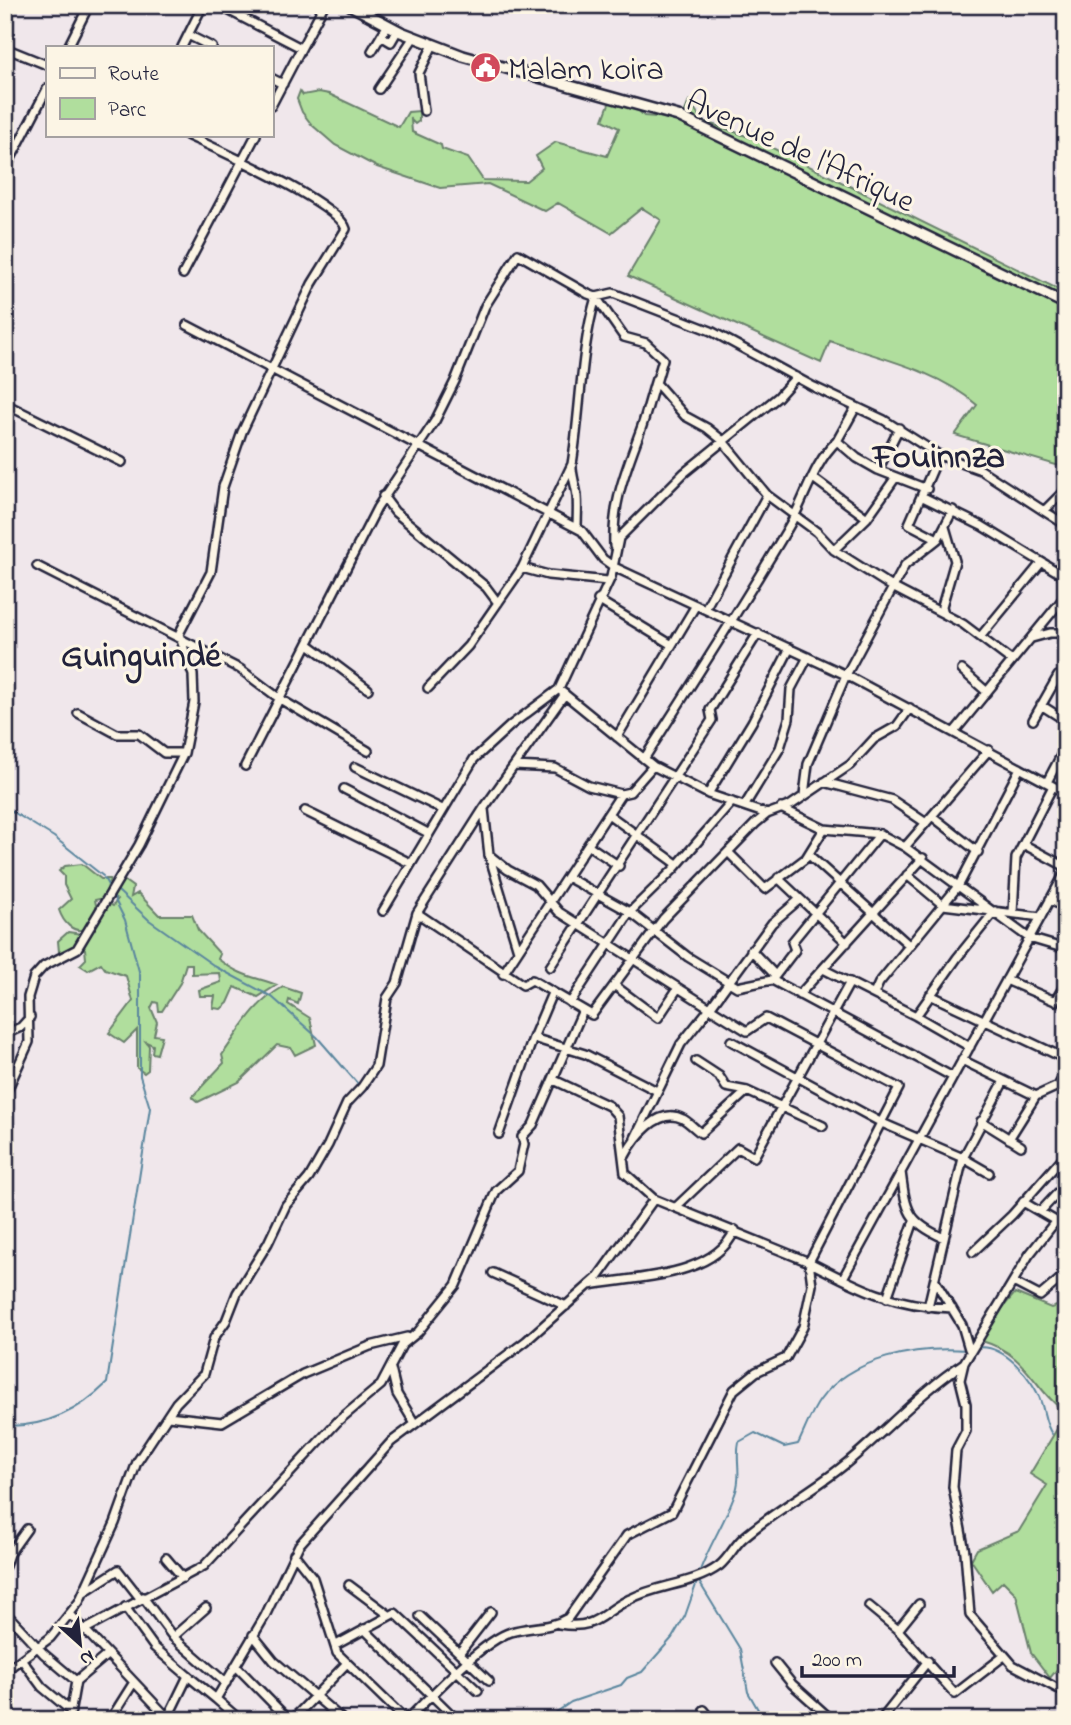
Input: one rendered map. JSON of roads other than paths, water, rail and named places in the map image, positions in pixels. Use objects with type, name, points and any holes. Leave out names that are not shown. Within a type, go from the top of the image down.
[{"type":"main road","name":"Avenue de l'Afrique","points":[[350,5],[433,45],[522,74],[678,116],[1066,304]]},
{"type":"street","points":[[68,46],[89,5]]},
{"type":"street","points":[[182,46],[203,5]]},
{"type":"street","points":[[218,5],[301,48]]},
{"type":"street","points":[[236,15],[240,5]]},
{"type":"street","points":[[273,102],[324,5]]},
{"type":"street","points":[[372,51],[388,25]]},
{"type":"street","points":[[381,36],[391,42],[398,30]]},
{"type":"street","points":[[188,35],[210,46]]},
{"type":"street","points":[[379,89],[414,37]]},
{"type":"street","points":[[424,111],[419,74],[433,45]]},
{"type":"street","points":[[5,48],[46,65]]},
{"type":"street","points":[[273,79],[283,84]]},
{"type":"street","points":[[5,170],[46,91]]},
{"type":"street","points":[[5,1095],[29,1042],[28,997],[34,976],[44,966],[78,949],[139,845],[184,753],[194,702],[193,675],[180,628],[211,572],[223,487],[242,432],[312,284],[346,229],[335,214],[189,136]]},
{"type":"street","points":[[183,274],[255,136]]},
{"type":"street","points":[[5,1671],[38,1648],[70,1614],[83,1592],[137,1462],[181,1397],[204,1374],[214,1338],[226,1321],[237,1293],[268,1243],[286,1205],[312,1173],[346,1103],[362,1087],[376,1066],[387,998],[397,982],[418,913],[562,692],[614,567],[613,527],[623,472],[641,428],[663,359],[646,343],[624,337],[596,297],[518,254],[489,299],[455,380],[420,446],[383,496],[245,766]]},
{"type":"street","points":[[596,297],[613,293],[681,317],[899,428],[939,455],[981,470],[1066,525]]},
{"type":"street","points":[[428,688],[468,646],[522,568],[572,464],[575,457],[575,422],[584,343],[596,297]]},
{"type":"street","points":[[187,325],[577,528],[614,567],[790,648],[955,731],[1066,793]]},
{"type":"street","points":[[657,375],[656,383],[685,416],[722,440],[767,495],[817,532],[834,550],[894,588],[981,636],[1012,661]]},
{"type":"street","points":[[614,555],[619,538],[684,473],[771,403],[796,377]]},
{"type":"street","points":[[5,404],[121,462]]},
{"type":"street","points":[[644,759],[733,621],[795,517],[825,453],[837,441],[856,407]]},
{"type":"street","points":[[878,470],[899,428]]},
{"type":"street","points":[[837,441],[856,458],[925,493],[1066,577]]},
{"type":"street","points":[[938,538],[909,524],[925,493],[939,455]]},
{"type":"street","points":[[572,464],[577,498],[577,528]]},
{"type":"street","points":[[834,550],[867,518],[895,477]]},
{"type":"street","points":[[813,478],[867,518]]},
{"type":"street","points":[[1044,511],[1066,489]]},
{"type":"street","points":[[705,609],[767,495]]},
{"type":"street","points":[[383,496],[395,512],[486,587],[498,603]]},
{"type":"street","points":[[804,795],[808,764],[846,676],[905,565],[938,538],[953,510]]},
{"type":"street","points":[[944,615],[942,606],[955,561],[945,527]]},
{"type":"street","points":[[981,636],[1041,563]]},
{"type":"street","points":[[37,566],[240,669],[279,699],[368,751]]},
{"type":"street","points":[[522,568],[548,575],[608,581]]},
{"type":"street","points":[[955,731],[1066,595]]},
{"type":"street","points":[[598,600],[672,645]]},
{"type":"street","points":[[617,737],[696,605]]},
{"type":"street","points":[[550,967],[639,836],[712,720],[710,710],[758,633]]},
{"type":"street","points":[[1032,638],[1050,633],[1066,634]]},
{"type":"street","points":[[308,644],[368,689]]},
{"type":"street","points":[[708,794],[752,722],[790,648]]},
{"type":"street","points":[[745,805],[780,748],[789,719],[791,689],[808,657]]},
{"type":"street","points":[[962,670],[987,692]]},
{"type":"street","points":[[1033,720],[1058,676]]},
{"type":"street","points":[[562,692],[653,766],[708,794],[768,814]]},
{"type":"street","points":[[383,911],[442,808],[474,759],[511,725],[562,692]]},
{"type":"street","points":[[1041,705],[1066,721]]},
{"type":"street","points":[[418,913],[503,974],[523,985],[532,980],[592,1015],[654,931],[728,852],[768,814],[791,805],[850,765],[874,739],[897,726],[910,708]]},
{"type":"street","points":[[78,713],[117,734],[139,734],[164,753],[184,753]]},
{"type":"street","points":[[1013,913],[1016,858],[1066,746]]},
{"type":"street","points":[[905,847],[989,750]]},
{"type":"street","points":[[514,765],[555,768],[589,786],[621,794],[630,792],[653,766]]},
{"type":"street","points":[[355,767],[442,808]]},
{"type":"street","points":[[874,994],[879,983],[958,885],[978,852],[1020,768]]},
{"type":"street","points":[[823,782],[892,800],[926,823]]},
{"type":"street","points":[[344,789],[428,833]]},
{"type":"street","points":[[503,974],[621,794]]},
{"type":"street","points":[[570,1003],[630,912],[732,802]]},
{"type":"street","points":[[484,808],[489,855],[518,950]]},
{"type":"street","points":[[780,808],[824,829],[880,834],[923,858],[1029,938],[1066,949]]},
{"type":"street","points":[[305,811],[410,863]]},
{"type":"street","points":[[608,814],[677,864]]},
{"type":"street","points":[[932,816],[978,852]]},
{"type":"street","points":[[728,852],[765,889],[808,855],[824,829]]},
{"type":"street","points":[[568,877],[630,912],[737,987],[773,978],[795,950],[792,942],[880,834]]},
{"type":"street","points":[[843,1278],[1066,869],[1023,844]]},
{"type":"street","points":[[588,845],[619,866]]},
{"type":"street","points":[[489,855],[508,870],[536,885],[549,902],[579,925],[747,1031],[766,1018],[899,1088],[808,1262],[812,1286],[803,1327],[786,1358],[756,1372],[734,1390],[672,1512],[627,1535],[568,1618],[558,1624]]},
{"type":"street","points":[[808,855],[910,946]]},
{"type":"street","points":[[799,995],[923,858]]},
{"type":"street","points":[[907,875],[943,905],[1041,917]]},
{"type":"street","points":[[778,878],[847,943]]},
{"type":"street","points":[[1050,899],[1066,909]]},
{"type":"street","points":[[623,1160],[681,1044],[710,1009],[727,981],[772,923],[800,900]]},
{"type":"street","points":[[916,1016],[995,911]]},
{"type":"street","points":[[751,950],[773,978],[799,995],[953,1077]]},
{"type":"street","points":[[823,970],[874,994],[970,1046]]},
{"type":"street","points":[[1006,980],[1055,1001],[1066,983]]},
{"type":"street","points":[[676,1207],[738,1148],[754,1157],[850,982]]},
{"type":"street","points":[[614,985],[658,1018],[678,988]]},
{"type":"street","points":[[499,1134],[552,993]]},
{"type":"street","points":[[930,995],[1066,1059]]},
{"type":"street","points":[[84,1630],[141,1597],[204,1566],[338,1421],[369,1398],[386,1379],[402,1345],[418,1332],[456,1285],[492,1198],[517,1172],[524,1144],[522,1137],[533,1125],[583,1010]]},
{"type":"street","points":[[5,1034],[21,1027],[30,1017]]},
{"type":"street","points":[[533,1038],[585,1055],[657,1091]]},
{"type":"street","points":[[730,1041],[882,1123],[963,1157],[989,1173]]},
{"type":"street","points":[[962,1060],[1036,1096]]},
{"type":"street","points":[[696,1061],[719,1076],[726,1087],[747,1091],[823,1126]]},
{"type":"street","points":[[1009,1139],[1036,1096],[1058,1086],[1066,1072]]},
{"type":"street","points":[[554,1080],[609,1106],[618,1116],[628,1179],[654,1199],[808,1262],[869,1294],[928,1307],[952,1308]]},
{"type":"street","points":[[928,1307],[963,1157],[1004,1081]]},
{"type":"street","points":[[635,1138],[665,1116],[681,1117],[701,1133],[747,1091]]},
{"type":"street","points":[[981,1121],[1021,1146]]},
{"type":"street","points":[[973,1252],[1066,1154]]},
{"type":"street","points":[[901,1172],[908,1209],[914,1221],[944,1238]]},
{"type":"street","points":[[1040,1212],[1066,1184]]},
{"type":"street","points":[[216,1699],[253,1635],[294,1554],[391,1442],[452,1398],[589,1285],[617,1254],[654,1199]]},
{"type":"street","points":[[1023,1202],[1066,1227]]},
{"type":"street","points":[[887,1298],[914,1221]]},
{"type":"street","points":[[1055,1222],[1029,1255],[983,1335],[969,1349],[960,1380],[966,1404],[966,1431],[956,1450],[953,1487],[965,1552],[969,1613],[1004,1656],[1018,1668],[1066,1693]]},
{"type":"street","points":[[589,1285],[654,1278],[681,1268],[718,1254],[735,1230]]},
{"type":"street","points":[[493,1273],[566,1306]]},
{"type":"street","points":[[1013,1282],[1040,1296],[1066,1274]]},
{"type":"street","points":[[934,1281],[962,1325],[969,1349]]},
{"type":"street","points":[[168,1416],[222,1422],[303,1374],[370,1346],[418,1332]]},
{"type":"street","points":[[294,1554],[313,1578],[337,1653],[406,1720],[469,1660],[510,1632],[558,1624],[586,1626],[599,1622],[629,1599],[698,1578],[721,1564],[741,1539],[768,1518],[816,1488],[936,1383],[964,1363]]},
{"type":"street","points":[[391,1365],[397,1394],[415,1424]]},
{"type":"street","points":[[5,1566],[9,1554],[27,1529]]},
{"type":"street","points":[[166,1558],[183,1578]]},
{"type":"street","points":[[83,1592],[118,1570],[173,1637],[226,1683]]},
{"type":"street","points":[[349,1585],[389,1615]]},
{"type":"street","points":[[898,1630],[919,1604]]},
{"type":"street","points":[[869,1606],[898,1630],[955,1694],[1004,1656]]},
{"type":"street","points":[[125,1607],[153,1647],[240,1720]]},
{"type":"street","points":[[173,1637],[206,1608]]},
{"type":"street","points":[[5,1612],[38,1648],[76,1681]]},
{"type":"street","points":[[460,1652],[491,1612]]},
{"type":"street","points":[[70,1614],[167,1719],[188,1676]]},
{"type":"street","points":[[336,1645],[389,1615],[397,1614],[478,1691]]},
{"type":"street","points":[[420,1616],[489,1681]]},
{"type":"street","points":[[364,1629],[434,1694],[457,1720]]},
{"type":"street","points":[[253,1635],[274,1661],[317,1694],[343,1720]]},
{"type":"street","points":[[70,1716],[76,1681],[107,1655]]},
{"type":"street","points":[[22,1660],[42,1687],[70,1716]]},
{"type":"street","points":[[881,1720],[928,1661]]},
{"type":"street","points":[[775,1663],[792,1684],[831,1719]]},
{"type":"street","points":[[236,1666],[291,1720],[346,1664]]},
{"type":"street","points":[[110,1720],[134,1682]]},
{"type":"waterway","points":[[5,807],[54,837],[103,876]]},
{"type":"waterway","points":[[104,878],[109,887]]},
{"type":"waterway","points":[[117,890],[149,920],[216,967],[272,997],[317,1037],[357,1083]]},
{"type":"waterway","points":[[5,1426],[34,1424],[61,1415],[85,1402],[107,1383],[150,1108],[140,1076],[140,975],[125,920],[113,896]]},
{"type":"waterway","points":[[976,1348],[986,1348],[1006,1356],[1024,1373],[1037,1393],[1052,1434]]},
{"type":"waterway","points":[[699,1573],[736,1491],[739,1442],[755,1433],[784,1447],[798,1444],[820,1400],[833,1385],[867,1364],[887,1357],[928,1350],[967,1350]]},
{"type":"waterway","points":[[698,1580],[740,1649],[748,1692],[760,1713],[758,1720]]},
{"type":"waterway","points":[[545,1720],[571,1702],[621,1685],[627,1678],[642,1672],[672,1638],[685,1616],[697,1582]]},
{"type":"place","name":"Malam koira","points":[[485,68]]},
{"type":"district","name":"Fouinnza","points":[[939,455]]},
{"type":"district","name":"Guinguindé","points":[[141,654]]}]
